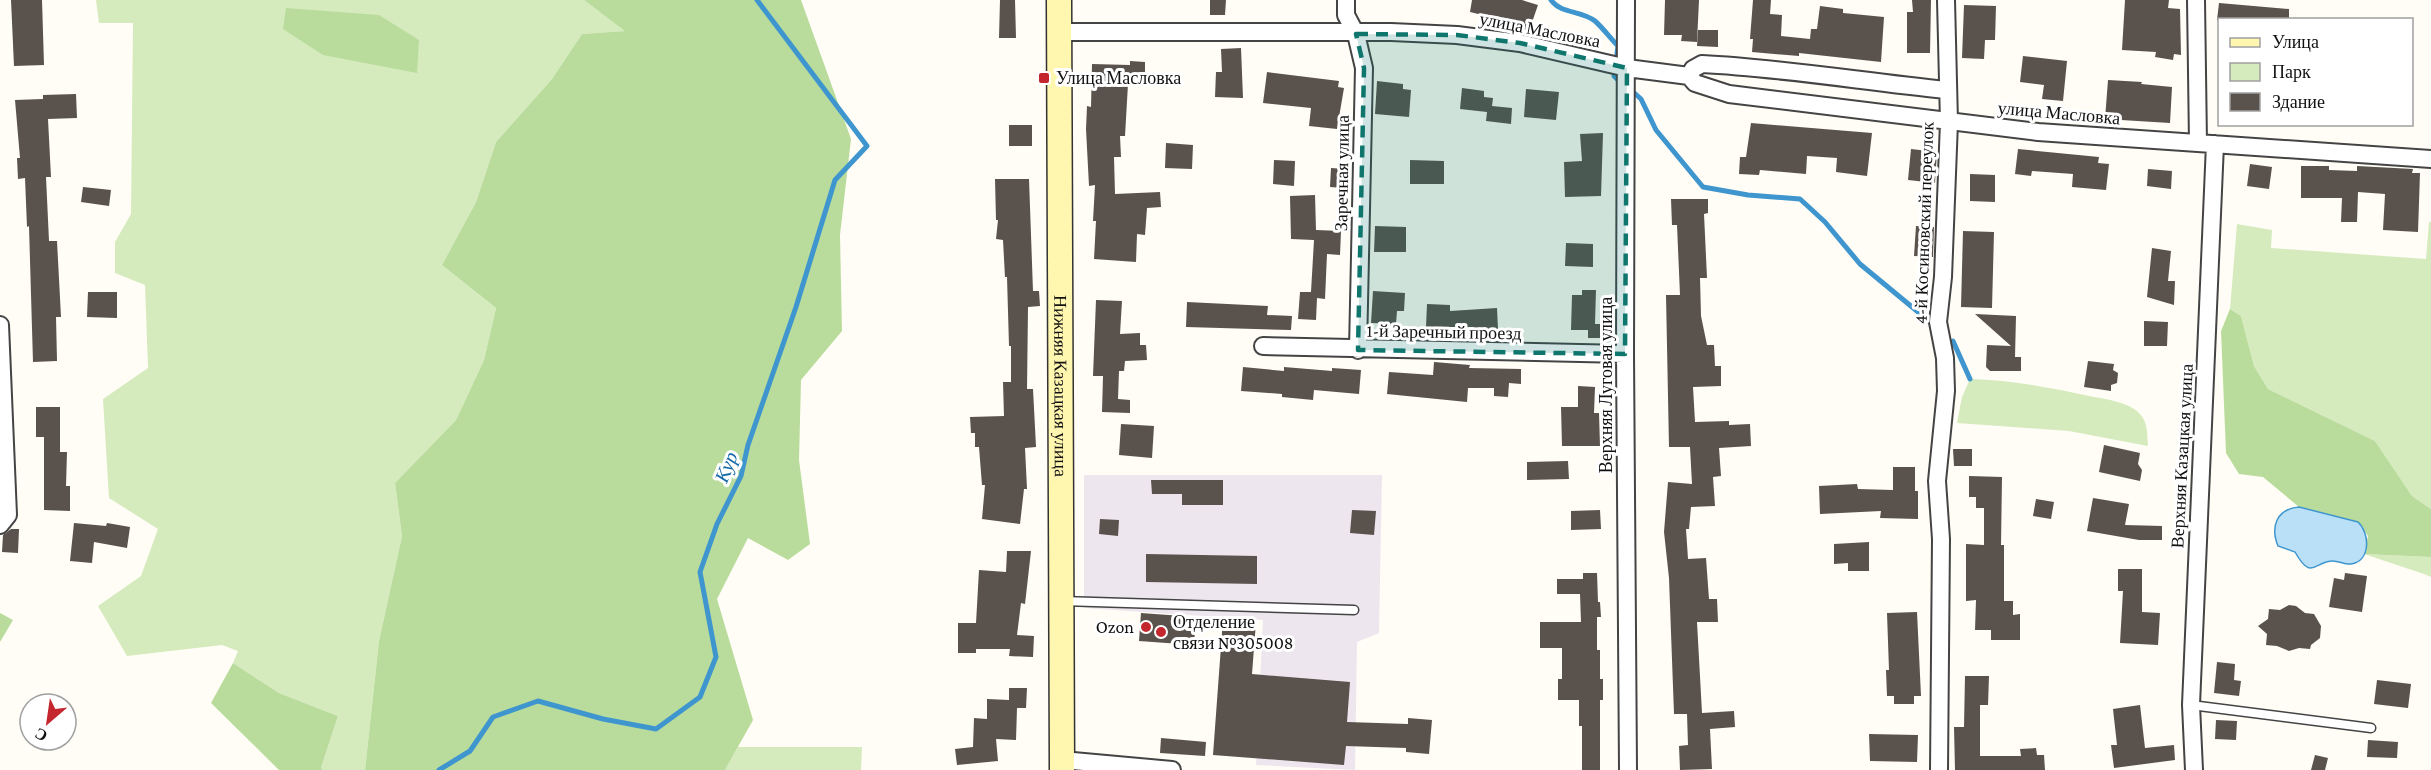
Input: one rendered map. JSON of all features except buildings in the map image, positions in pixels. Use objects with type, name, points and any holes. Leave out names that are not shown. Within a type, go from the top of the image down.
[{"type":"street","name":"Нижняя Казацкая улица","points":[[1059,0],[1062,765]]},
{"type":"street","name":"Заречная улица","points":[[1346,0],[1346,15],[1356,34],[1364,68],[1358,350]]},
{"type":"street","name":"Верхняя Луговая улица","points":[[1626,0],[1625,354],[1628,770]]},
{"type":"street","name":"4-й Косиновский переулок","points":[[1939,770],[1941,539],[1937,481],[1947,391],[1945,358],[1938,322],[1943,277],[1949,122],[1946,0]]},
{"type":"street","name":"Верхняя Казацкая улица","points":[[2194,770],[2191,705],[2207,144],[2196,0]]},
{"type":"street","name":"улица Масловка","points":[[1059,32],[1356,34],[1391,32],[1457,35],[1520,43],[1627,68],[1689,76],[1695,84],[1730,94],[1949,122],[2038,132],[2431,159]]},
{"type":"street","points":[[1689,76],[1693,69],[1702,64],[1740,66],[1947,90]]},
{"type":"street","points":[[0,325],[4,520]]},
{"type":"street","name":"1-й Заречный проезд","points":[[1263,346],[1358,350],[1625,354]]},
{"type":"street","points":[[1062,765],[1172,770]]},
{"type":"lane","points":[[1062,601],[1354,610]]},
{"type":"lane","points":[[2191,705],[2371,728]]},
{"type":"highlighted area","points":[[1356,34],[1457,35],[1520,43],[1627,68],[1625,354],[1358,350],[1364,68]]},
{"type":"shaded area","points":[[1084,475],[1382,475],[1379,633],[1357,642],[1355,770],[1256,765],[1263,620],[1084,608]]},
{"type":"green space","points":[[96,0],[584,0],[626,31],[582,34],[552,79],[496,142],[476,202],[442,265],[496,308],[484,360],[456,420],[395,483],[402,536],[379,641],[365,770],[323,770],[321,768],[338,716],[279,693],[233,663],[238,651],[222,645],[127,656],[98,606],[141,576],[158,529],[109,498],[103,399],[148,368],[145,285],[115,273],[115,242],[131,214],[133,23],[99,23]]},
{"type":"green space","points":[[584,0],[801,0],[851,139],[840,235],[842,331],[801,380],[799,460],[810,544],[788,560],[748,538],[717,599],[753,720],[725,770],[365,770],[379,641],[402,536],[395,483],[456,420],[484,360],[496,308],[442,265],[476,202],[496,142],[552,79],[582,34],[625,31]]},
{"type":"green space","points":[[286,8],[379,15],[419,40],[417,73],[323,55],[283,29]]},
{"type":"green space","points":[[2429,222],[2431,222],[2431,509],[2412,496],[2375,441],[2268,389],[2254,366],[2241,316],[2230,309],[2237,224],[2272,230],[2271,248],[2426,259]]},
{"type":"green space","points":[[2230,309],[2241,316],[2254,366],[2268,389],[2375,441],[2412,496],[2431,509],[2431,557],[2364,554],[2368,536],[2358,522],[2299,507],[2263,477],[2239,474],[2226,453],[2221,331]]},
{"type":"green space","points":[[1970,379],[2033,385],[2125,404],[2142,416],[2147,430],[2148,446],[2069,431],[1957,423],[1962,397]]},
{"type":"green space","points":[[2364,554],[2431,557],[2431,577],[2424,574]]},
{"type":"green space","points":[[0,613],[13,620],[0,642]]},
{"type":"green space","points":[[233,663],[279,693],[338,716],[321,768],[323,770],[279,770],[211,703]]},
{"type":"green space","points":[[738,747],[862,747],[861,770],[725,770]]},
{"type":"water","points":[[2299,507],[2358,522],[2366,539],[2362,558],[2351,564],[2333,561],[2309,568],[2295,552],[2278,546],[2275,532],[2277,520],[2285,511]]},
{"type":"waterway","name":"Кур","points":[[439,770],[470,751],[493,717],[538,701],[603,719],[656,729],[700,697],[716,657],[700,572],[717,524],[741,476],[748,445],[796,307],[835,180],[867,146],[757,0]]},
{"type":"waterway","points":[[1551,0],[1560,8],[1595,21],[1618,46],[1614,76],[1621,83]]},
{"type":"waterway","points":[[1631,90],[1641,99],[1656,130],[1703,187],[1748,195],[1800,199],[1825,222],[1860,264],[1929,321]]},
{"type":"waterway","points":[[1953,341],[1970,379]]},
{"type":"place","name":"Улица Масловка","points":[[1044,78]]},
{"type":"place","name":"Ozon","points":[[1146,627]]},
{"type":"place","name":"Отделение связи №305008","points":[[1161,632]]}]
